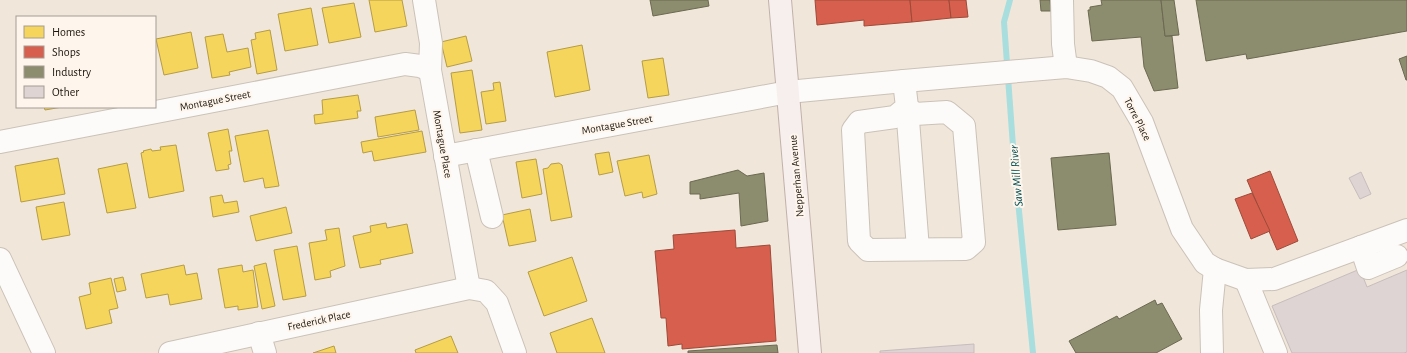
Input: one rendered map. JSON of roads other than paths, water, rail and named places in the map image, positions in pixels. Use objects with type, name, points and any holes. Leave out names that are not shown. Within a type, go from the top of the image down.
[{"type":"main road","name":"Nepperhan Avenue","points":[[780,0],[810,353]]},
{"type":"street","name":"Montague Place","points":[[424,0],[431,44],[430,70],[469,288]]},
{"type":"street","points":[[1062,0],[1063,44],[1066,67]]},
{"type":"street","name":"Montague Street","points":[[0,142],[405,64],[420,66],[430,70]]},
{"type":"street","name":"Torre Place","points":[[788,92],[1066,67],[1092,71],[1108,76],[1122,88],[1142,122],[1182,229],[1205,263],[1215,269],[1246,280],[1274,279],[1407,230]]},
{"type":"street","points":[[904,81],[918,249]]},
{"type":"street","name":"Montague Street","points":[[445,156],[788,92]]},
{"type":"street","points":[[907,107],[915,114],[947,112],[964,126],[974,242],[966,249],[868,250],[859,241],[853,130],[859,122],[896,117],[907,107]]},
{"type":"street","points":[[476,150],[492,217]]},
{"type":"street","points":[[1361,247],[1368,268],[1397,256]]},
{"type":"street","points":[[0,259],[44,353]]},
{"type":"street","points":[[1212,353],[1211,310],[1215,269]]},
{"type":"street","points":[[1246,280],[1276,353]]},
{"type":"street","points":[[469,288],[486,291],[497,303],[515,353]]},
{"type":"street","name":"Frederick Place","points":[[170,353],[262,343],[469,288]]},
{"type":"waterway","name":"Saw Mill River","points":[[1010,0],[1004,22],[1014,160],[1033,353]]}]
